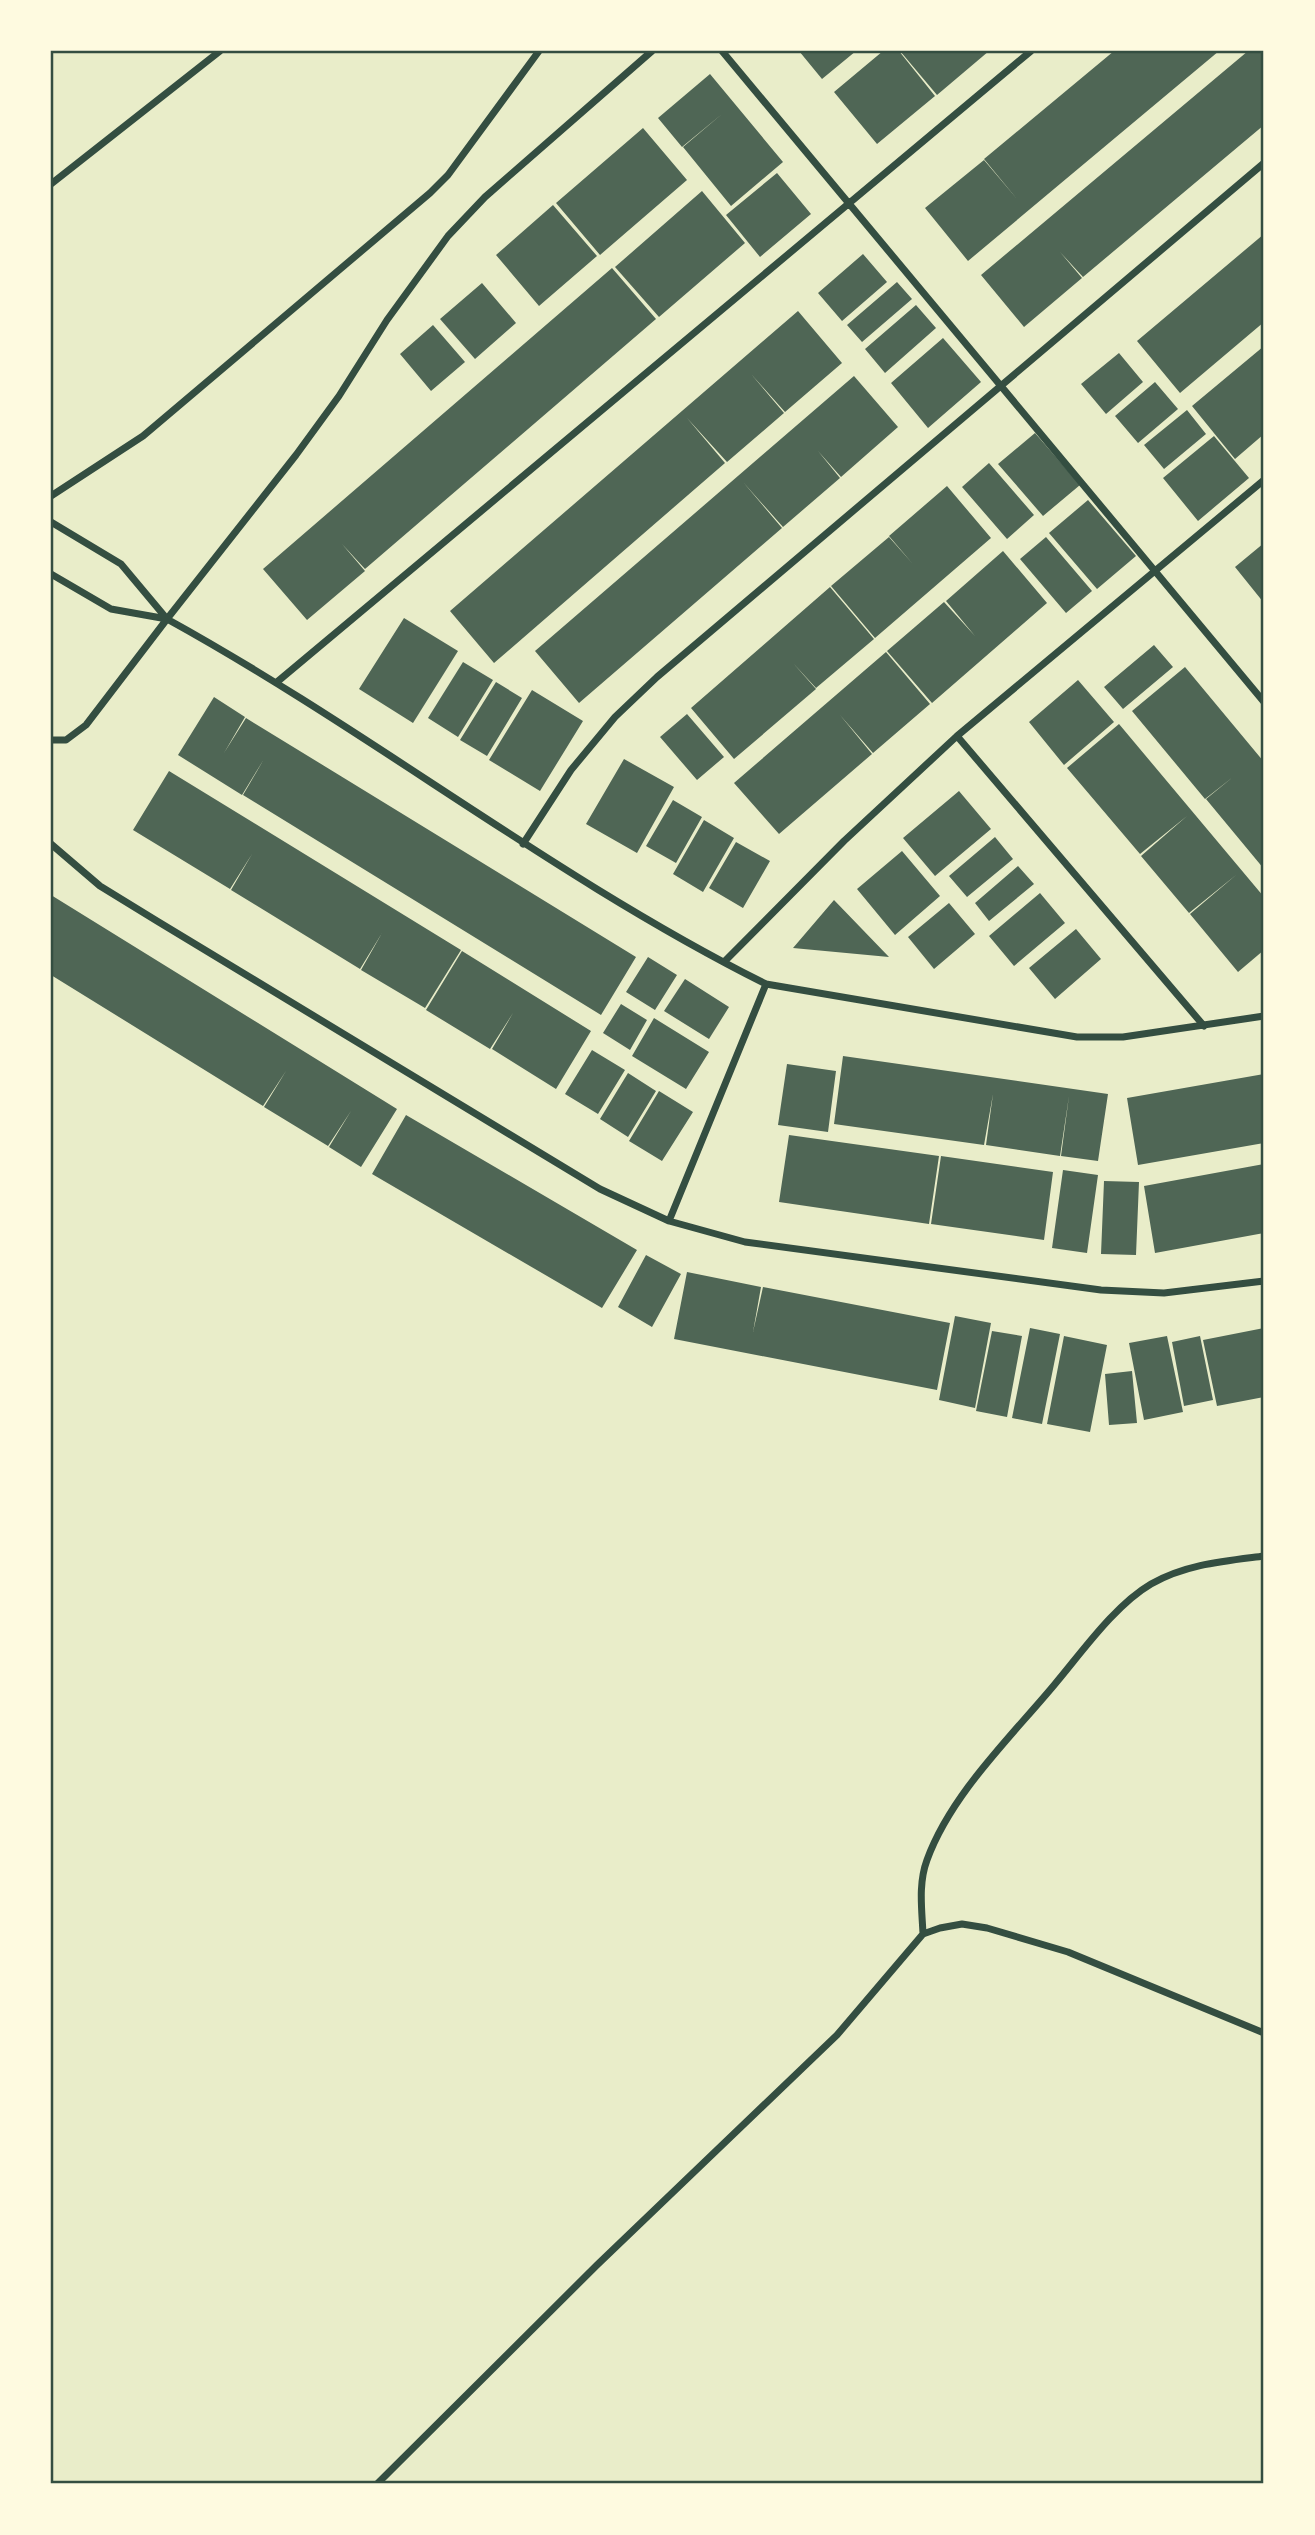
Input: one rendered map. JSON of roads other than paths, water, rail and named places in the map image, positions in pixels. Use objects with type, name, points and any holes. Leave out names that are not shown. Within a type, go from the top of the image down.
[{"type":"street","points":[[51,184],[220,51]]},
{"type":"street","points":[[51,496],[142,436],[430,193],[448,175],[539,51]]},
{"type":"street","points":[[51,740],[66,740],[86,725],[296,455],[339,396],[387,320],[449,236],[485,197],[652,51]]},
{"type":"street","points":[[722,51],[1264,702]]},
{"type":"street","points":[[277,682],[1031,51]]},
{"type":"street","points":[[523,844],[571,771],[615,718],[649,685],[1264,163]]},
{"type":"street","points":[[724,962],[845,841],[957,736],[1264,480]]},
{"type":"street","points":[[51,522],[121,564],[167,619]]},
{"type":"street","points":[[51,574],[111,609],[167,619],[277,682],[523,844],[766,984],[1077,1037],[1123,1037],[1264,1016]]},
{"type":"street","points":[[957,736],[1204,1026]]},
{"type":"street","points":[[51,844],[100,886],[157,921],[600,1189],[669,1221],[745,1242],[1101,1290],[1164,1293],[1264,1281]]},
{"type":"street","points":[[669,1221],[766,984]]},
{"type":"street","points":[[923,1934],[921,1885],[926,1862],[941,1827],[967,1790],[1093,1639],[1125,1604],[1176,1571],[1264,1556]]},
{"type":"street","points":[[377,2484],[597,2265],[837,2035],[923,1934],[962,1924],[999,1931],[1068,1952],[1264,2033]]}]
